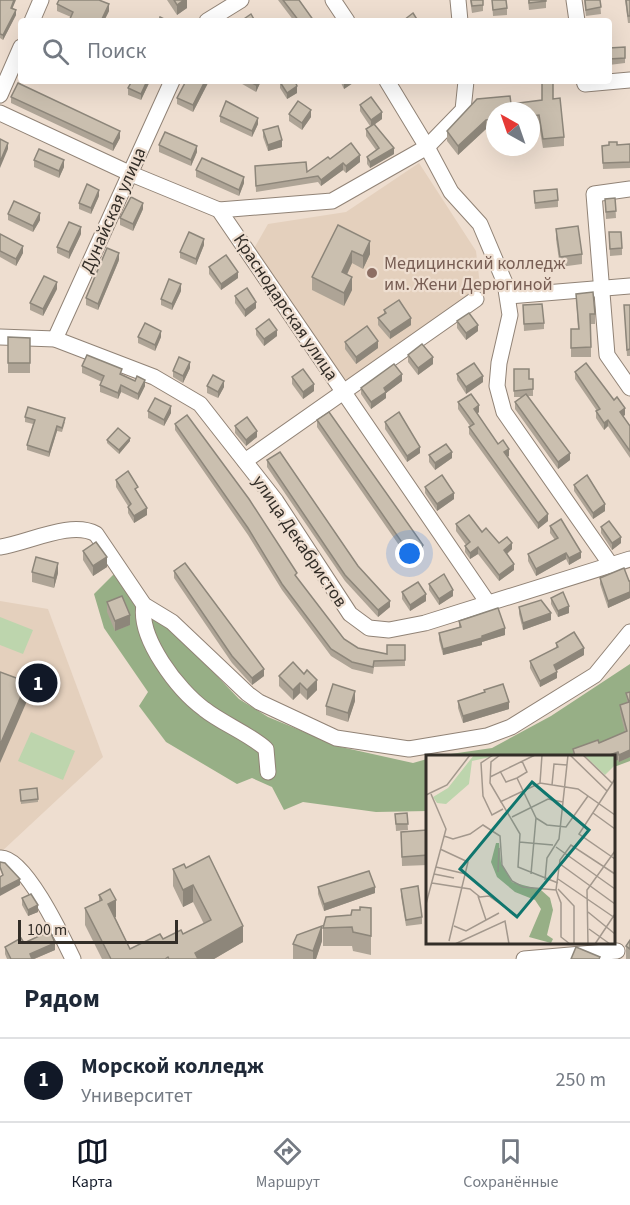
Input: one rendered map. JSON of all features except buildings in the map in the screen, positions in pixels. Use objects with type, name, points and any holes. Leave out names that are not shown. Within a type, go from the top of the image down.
[{"type":"street","points":[[33,18],[41,0]]},
{"type":"street","points":[[212,18],[241,0]]},
{"type":"street","points":[[333,0],[345,18]]},
{"type":"street","points":[[458,0],[460,18]]},
{"type":"street","points":[[574,0],[577,18]]},
{"type":"street","points":[[0,95],[18,53]]},
{"type":"street","points":[[612,81],[630,80]]},
{"type":"street","name":"Дунайская улица","points":[[55,339],[171,84]]},
{"type":"street","points":[[389,84],[428,147],[451,192],[480,224],[509,296],[510,315],[499,363],[497,386],[504,412],[611,565]]},
{"type":"street","points":[[0,113],[129,174],[219,210],[332,201],[428,147],[463,110],[466,84]]},
{"type":"street","points":[[629,385],[607,355],[594,194],[630,189]]},
{"type":"street","name":"Краснодарская улица","points":[[219,210],[488,603]]},
{"type":"street","points":[[509,296],[630,286]]},
{"type":"street","points":[[245,461],[476,299]]},
{"type":"street","name":"улица Декабристов","points":[[0,337],[55,339],[154,377],[200,404],[276,501],[350,614],[369,628],[389,630],[425,623],[630,559]]},
{"type":"street","points":[[0,547],[71,529],[87,529],[96,534],[144,605],[172,622],[259,702],[336,738],[409,749],[487,736],[511,727],[595,675],[630,632]]},
{"type":"street","points":[[144,605],[142,620],[160,661],[202,708],[266,749],[268,772]]},
{"type":"street","points":[[0,858],[5,857],[18,864],[30,879],[70,958]]},
{"type":"street","points":[[524,959],[617,951]]},
{"type":"shaded area","name":"Медицинский колледж им. Жени Дерюгиной","points":[[419,163],[476,251],[481,294],[345,387],[252,252],[268,224],[346,212]]},
{"type":"shaded area","points":[[0,601],[48,609],[103,757],[0,853]]},
{"type":"green space","points":[[117,571],[239,699],[268,717],[341,747],[413,763],[426,759],[426,811],[376,812],[303,802],[284,810],[272,787],[252,778],[237,784],[166,742],[139,706],[148,692],[104,628],[94,594]]},
{"type":"green space","points":[[0,617],[33,630],[23,654],[0,645]]},
{"type":"green space","points":[[630,664],[630,761],[615,767],[615,755],[444,755],[492,748],[551,716]]},
{"type":"green space","points":[[31,732],[75,751],[63,780],[18,761]]},
{"type":"place","name":"Медицинский колледж им. Жени Дерюгиной","points":[[372,273]]},
{"type":"place","name":"Морской колледж","points":[[38,683]]}]
